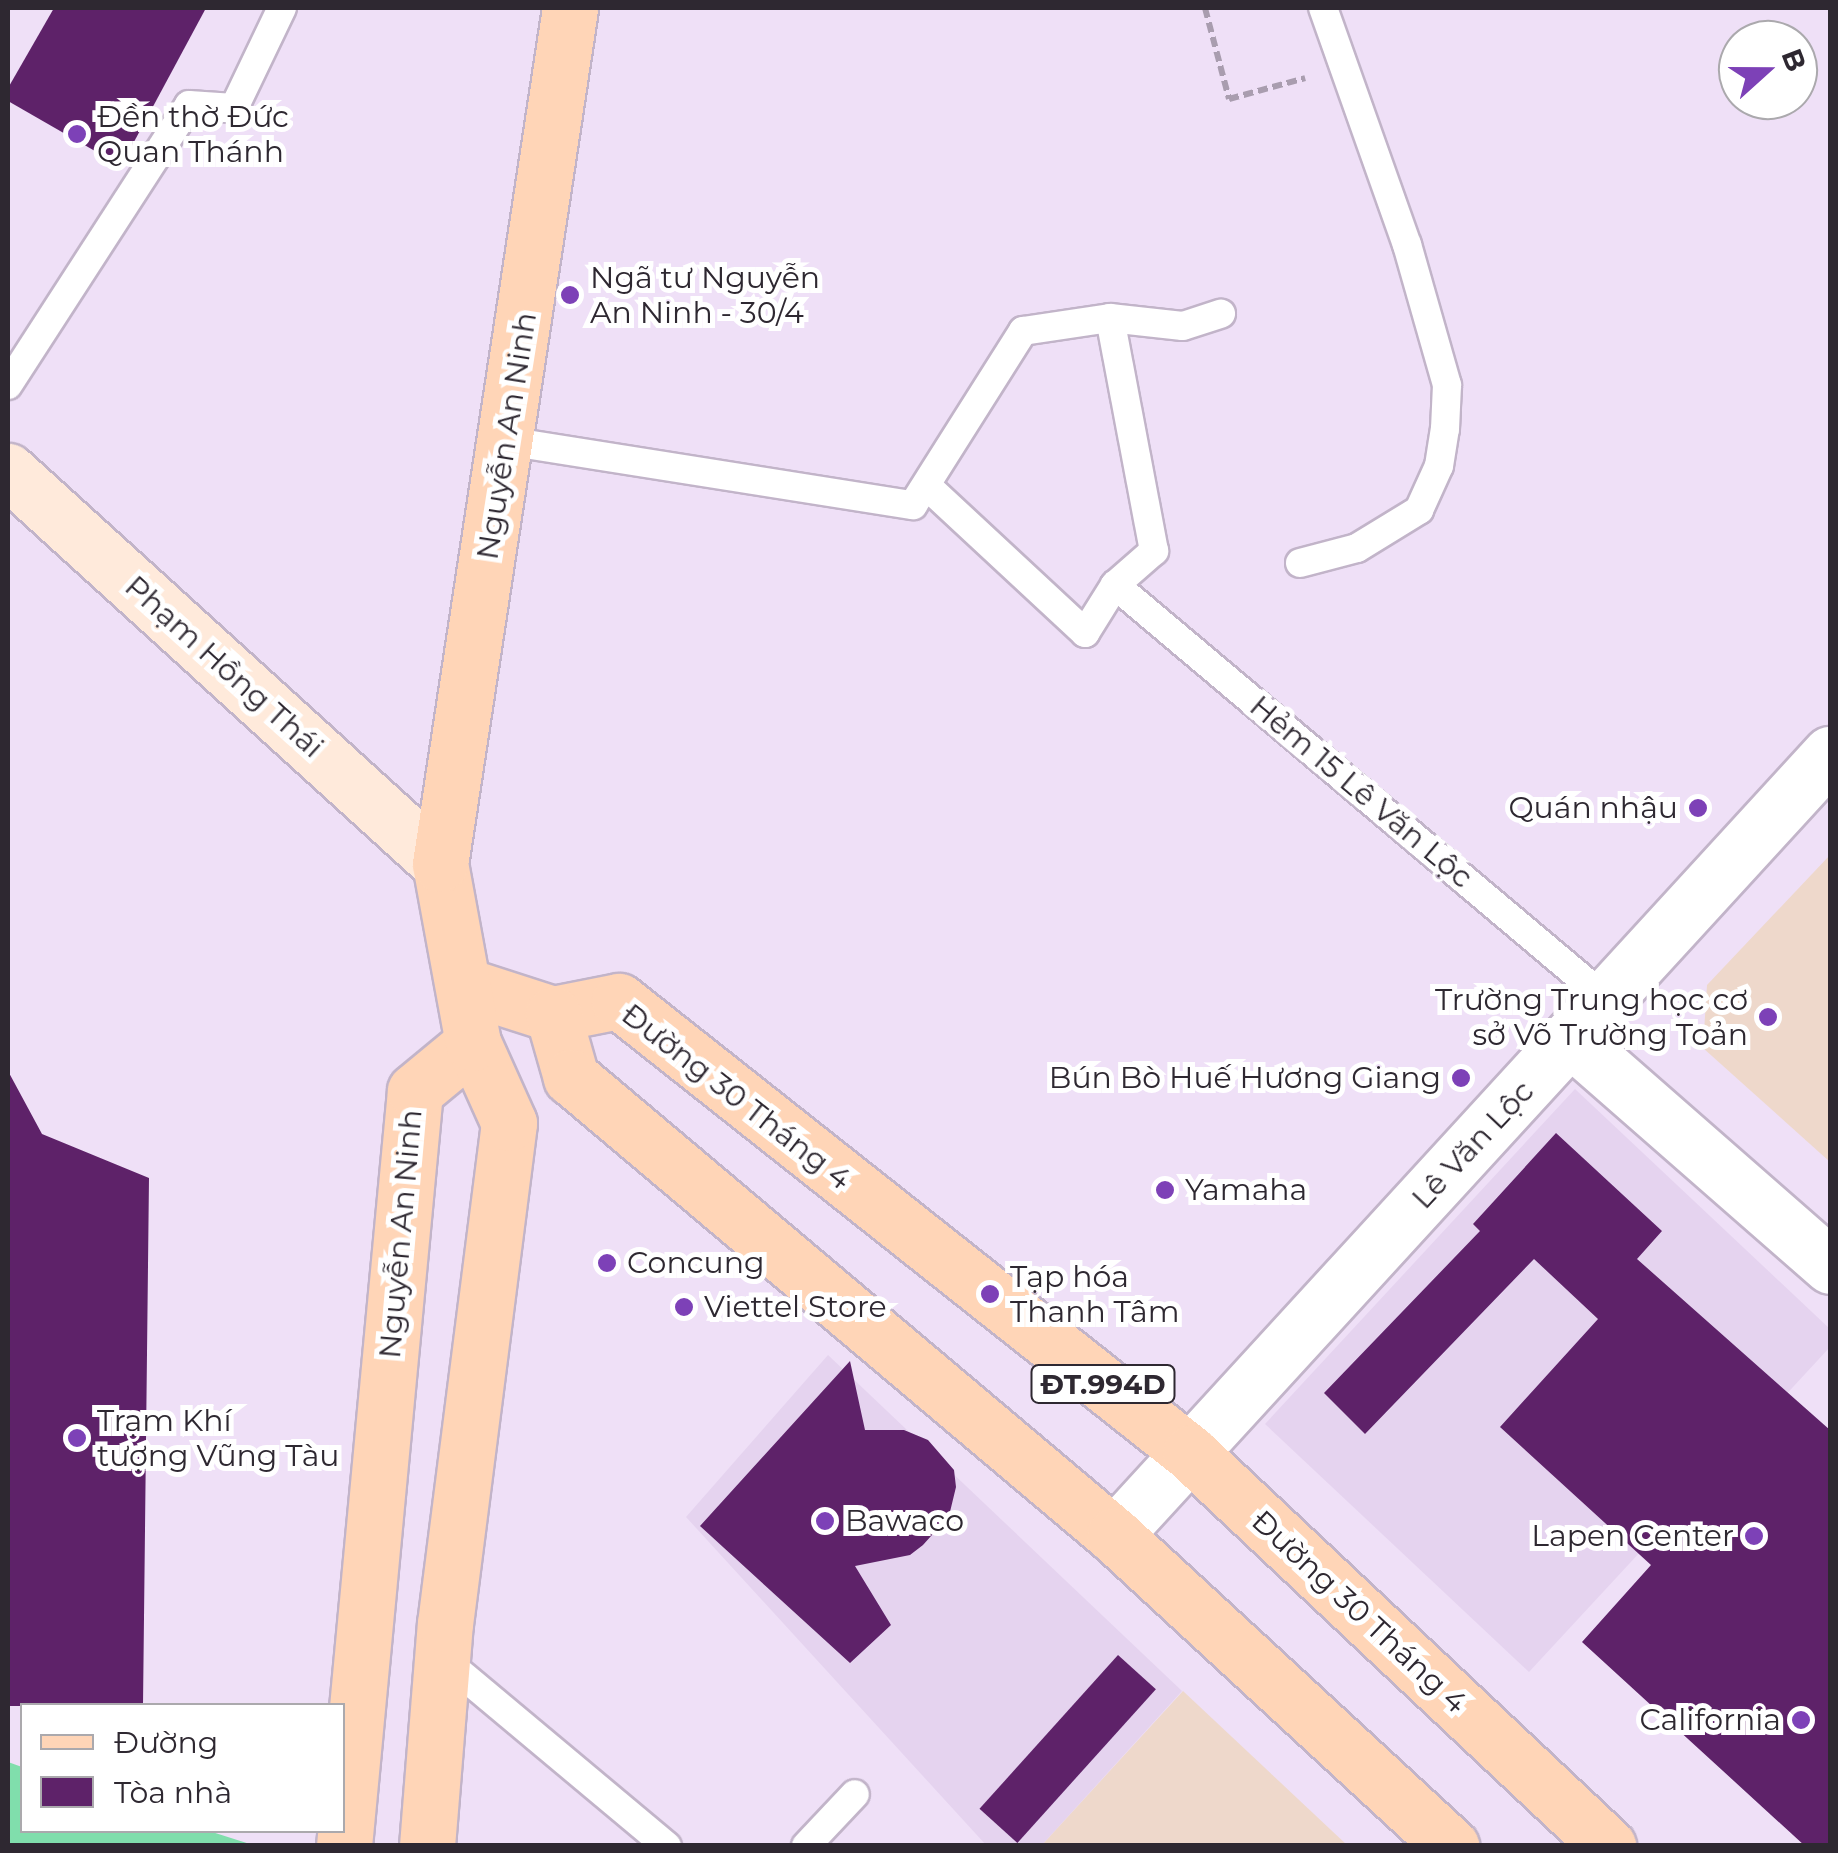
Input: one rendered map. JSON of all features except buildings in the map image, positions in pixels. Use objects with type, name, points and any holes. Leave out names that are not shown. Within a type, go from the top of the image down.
[{"type":"main road","name":"Nguyễn An Ninh","points":[[440,864],[570,8]]},
{"type":"main road","name":"Phạm Hồng Thái","points":[[8,471],[440,864]]},
{"type":"main road","points":[[427,1846],[442,1658],[510,1123],[472,1043],[466,986],[440,864]]},
{"type":"main road","points":[[466,986],[553,1014]]},
{"type":"main road","name":"Đường 30 Tháng 4","points":[[553,1014],[619,1002],[1190,1453],[1607,1845]]},
{"type":"main road","name":"ĐT.994D","points":[[553,1014],[571,1077],[1114,1536],[1451,1846]]},
{"type":"main road","name":"Nguyễn An Ninh","points":[[344,1846],[414,1091],[472,1043]]},
{"type":"street","name":"Lê Văn Lộc","points":[[1114,1536],[1830,754]]},
{"type":"street","points":[[1588,1019],[1830,1266]]},
{"type":"lane","points":[[8,385],[189,105],[234,108],[282,8]]},
{"type":"lane","points":[[1300,563],[1356,548],[1419,510],[1439,466],[1445,429],[1446,386],[1406,245],[1340,68],[1323,8]]},
{"type":"lane","points":[[507,440],[913,505],[1024,331],[1110,318],[1183,326],[1221,314]]},
{"type":"lane","points":[[927,486],[1085,632],[1115,584],[1154,552],[1110,318]]},
{"type":"lane","name":"Hẻm 15 Lê Văn Lộc","points":[[1115,584],[1588,1019]]},
{"type":"lane","points":[[442,1658],[667,1846]]},
{"type":"lane","points":[[806,1846],[854,1794]]},
{"type":"path","points":[[1204,8],[1229,100],[1340,68]]},
{"type":"shaded area","name":"Trường Trung học cơ sở Võ Trường Toản","points":[[1830,855],[1830,1162],[1703,1048],[1707,985]]},
{"type":"shaded area","points":[[1575,1089],[1830,1329],[1830,1347],[1529,1672],[1265,1424]]},
{"type":"shaded area","points":[[828,1355],[1182,1691],[1042,1845],[986,1845],[686,1517]]},
{"type":"shaded area","points":[[1183,1691],[1347,1845],[1042,1845]]},
{"type":"green space","points":[[8,1762],[20,1766],[20,1833],[215,1833],[253,1845],[8,1845]]},
{"type":"place","name":"Đền thờ Đức Quan Thánh","points":[[77,134]]},
{"type":"place","name":"Ngã tư Nguyễn An Ninh - 30/4","points":[[570,295]]},
{"type":"place","name":"Quán nhậu","points":[[1698,808]]},
{"type":"place","name":"Trường Trung học cơ sở Võ Trường Toản","points":[[1768,1017]]},
{"type":"place","name":"Bún Bò Huế Hương Giang","points":[[1461,1078]]},
{"type":"place","name":"Yamaha","points":[[1165,1190]]},
{"type":"place","name":"Concung","points":[[607,1263]]},
{"type":"place","name":"Tạp hóa Thanh Tâm","points":[[990,1294]]},
{"type":"place","name":"Viettel Store","points":[[684,1307]]},
{"type":"place","name":"Trạm Khí tượng Vũng Tàu","points":[[77,1438]]},
{"type":"place","name":"Bawaco","points":[[825,1521]]},
{"type":"place","name":"Lapen Center","points":[[1754,1536]]},
{"type":"place","name":"California","points":[[1801,1720]]}]
